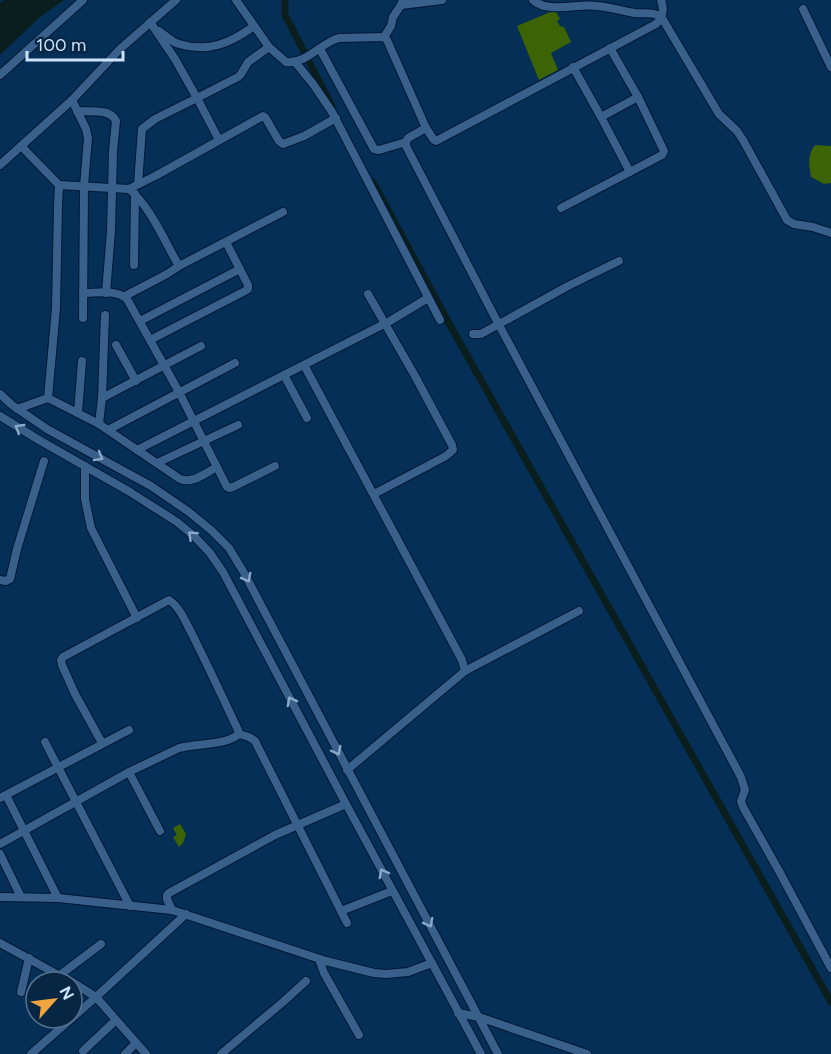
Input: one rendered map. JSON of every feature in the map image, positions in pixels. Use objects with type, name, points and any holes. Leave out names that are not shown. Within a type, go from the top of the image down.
[{"type":"street","points":[[0,75],[83,0]]},
{"type":"street","points":[[0,165],[72,100],[120,49],[152,25],[176,0]]},
{"type":"street","points":[[236,0],[269,47],[286,62],[297,62],[339,38],[384,37]]},
{"type":"street","points":[[384,37],[402,2],[442,0]]},
{"type":"street","points":[[533,0],[538,5],[546,7],[593,3],[632,12],[654,13],[662,18],[719,114],[743,140],[787,220],[794,224],[831,233]]},
{"type":"street","points":[[384,37],[426,128],[434,140],[439,140],[573,67],[653,27],[662,18],[661,0]]},
{"type":"street","points":[[803,9],[831,67]]},
{"type":"street","points":[[152,25],[177,44],[200,48],[224,44],[240,37],[254,26]]},
{"type":"street","points":[[152,25],[175,59],[219,140]]},
{"type":"street","points":[[138,184],[142,129],[155,119],[238,77],[248,62],[269,47]]},
{"type":"street","points":[[561,208],[662,155],[664,151],[638,97],[610,48]]},
{"type":"street","points":[[320,49],[374,149],[379,150],[405,142],[426,128]]},
{"type":"street","points":[[297,62],[336,118],[440,320]]},
{"type":"street","points":[[573,67],[630,172]]},
{"type":"street","points":[[601,117],[638,97]]},
{"type":"street","points":[[72,100],[88,133],[84,186],[83,318]]},
{"type":"street","points":[[77,111],[111,114],[116,121],[106,292]]},
{"type":"street","points":[[134,265],[136,230],[132,191],[138,184],[263,116],[283,144],[304,136],[336,118]]},
{"type":"street","points":[[405,142],[499,325],[741,777],[745,790],[741,801],[742,807],[780,871],[831,968]]},
{"type":"street","points":[[21,146],[59,185],[112,187],[132,191],[145,206],[179,266]]},
{"type":"street","points":[[48,398],[56,308],[59,185]]},
{"type":"street","points":[[83,293],[106,292],[125,296],[283,212]]},
{"type":"street","points":[[150,340],[248,289],[226,242]]},
{"type":"street","points":[[473,334],[481,334],[499,325],[568,286],[619,261]]},
{"type":"street","points":[[140,321],[240,269]]},
{"type":"street","points":[[368,294],[415,376],[453,450],[446,456],[374,494]]},
{"type":"street","points":[[125,296],[165,365],[226,485],[229,488],[274,466]]},
{"type":"street","points":[[137,450],[385,323],[428,298]]},
{"type":"street","points":[[99,424],[105,315]]},
{"type":"street","points":[[116,345],[136,381]]},
{"type":"street","points":[[102,398],[201,346]]},
{"type":"street","points":[[78,413],[82,361]]},
{"type":"street","points":[[108,430],[235,363]]},
{"type":"street","points":[[304,364],[462,660],[465,671]]},
{"type":"street","points":[[284,375],[307,418]]},
{"type":"street","points":[[0,394],[17,409],[47,429],[151,486],[189,512],[229,548],[498,1054]]},
{"type":"street","points":[[17,409],[48,398],[99,424],[186,481],[217,467]]},
{"type":"street","points":[[0,416],[177,522],[210,553],[223,572],[481,1054]]},
{"type":"street","points":[[157,463],[238,425]]},
{"type":"street","points":[[0,580],[10,579],[44,461]]},
{"type":"street","points":[[85,466],[86,499],[91,528],[137,618]]},
{"type":"street","points":[[102,743],[75,694],[61,660],[169,600],[185,621],[239,734]]},
{"type":"street","points":[[347,771],[465,671],[579,611]]},
{"type":"street","points":[[58,898],[3,796],[129,729]]},
{"type":"street","points":[[0,844],[129,772],[179,748],[228,740],[239,734],[255,741],[347,923]]},
{"type":"street","points":[[45,742],[130,906]]},
{"type":"street","points":[[129,772],[160,831]]},
{"type":"street","points":[[172,910],[166,899],[167,895],[248,849],[346,804]]},
{"type":"street","points":[[0,854],[21,897]]},
{"type":"street","points":[[341,911],[393,891]]},
{"type":"street","points":[[0,897],[58,898],[172,910],[319,959],[374,973],[408,972],[432,963]]},
{"type":"street","points":[[31,1054],[41,1050],[186,914]]},
{"type":"street","points":[[0,943],[51,970]]},
{"type":"street","points":[[67,970],[102,944]]},
{"type":"street","points":[[21,992],[29,958]]},
{"type":"street","points":[[319,959],[324,973],[359,1035]]},
{"type":"street","points":[[221,1054],[306,981]]},
{"type":"street","points":[[84,990],[96,997],[146,1054]]},
{"type":"street","points":[[458,1013],[479,1017],[587,1054]]},
{"type":"street","points":[[83,1051],[116,1020]]},
{"type":"street","points":[[125,1054],[136,1043]]},
{"type":"green space","points":[[555,10],[560,19],[557,21],[560,26],[564,27],[571,42],[551,53],[558,70],[539,80],[517,26]]},
{"type":"green space","points":[[815,145],[831,146],[831,183],[824,184],[811,177],[810,156]]},
{"type":"green space","points":[[180,824],[186,834],[179,847],[173,837],[177,835],[173,828]]},
{"type":"shaded area","points":[[4,0],[64,0],[41,16],[0,55],[0,3]]},
{"type":"waterway","points":[[285,0],[285,15],[332,106]]},
{"type":"waterway","points":[[373,182],[451,327],[831,1002]]}]
